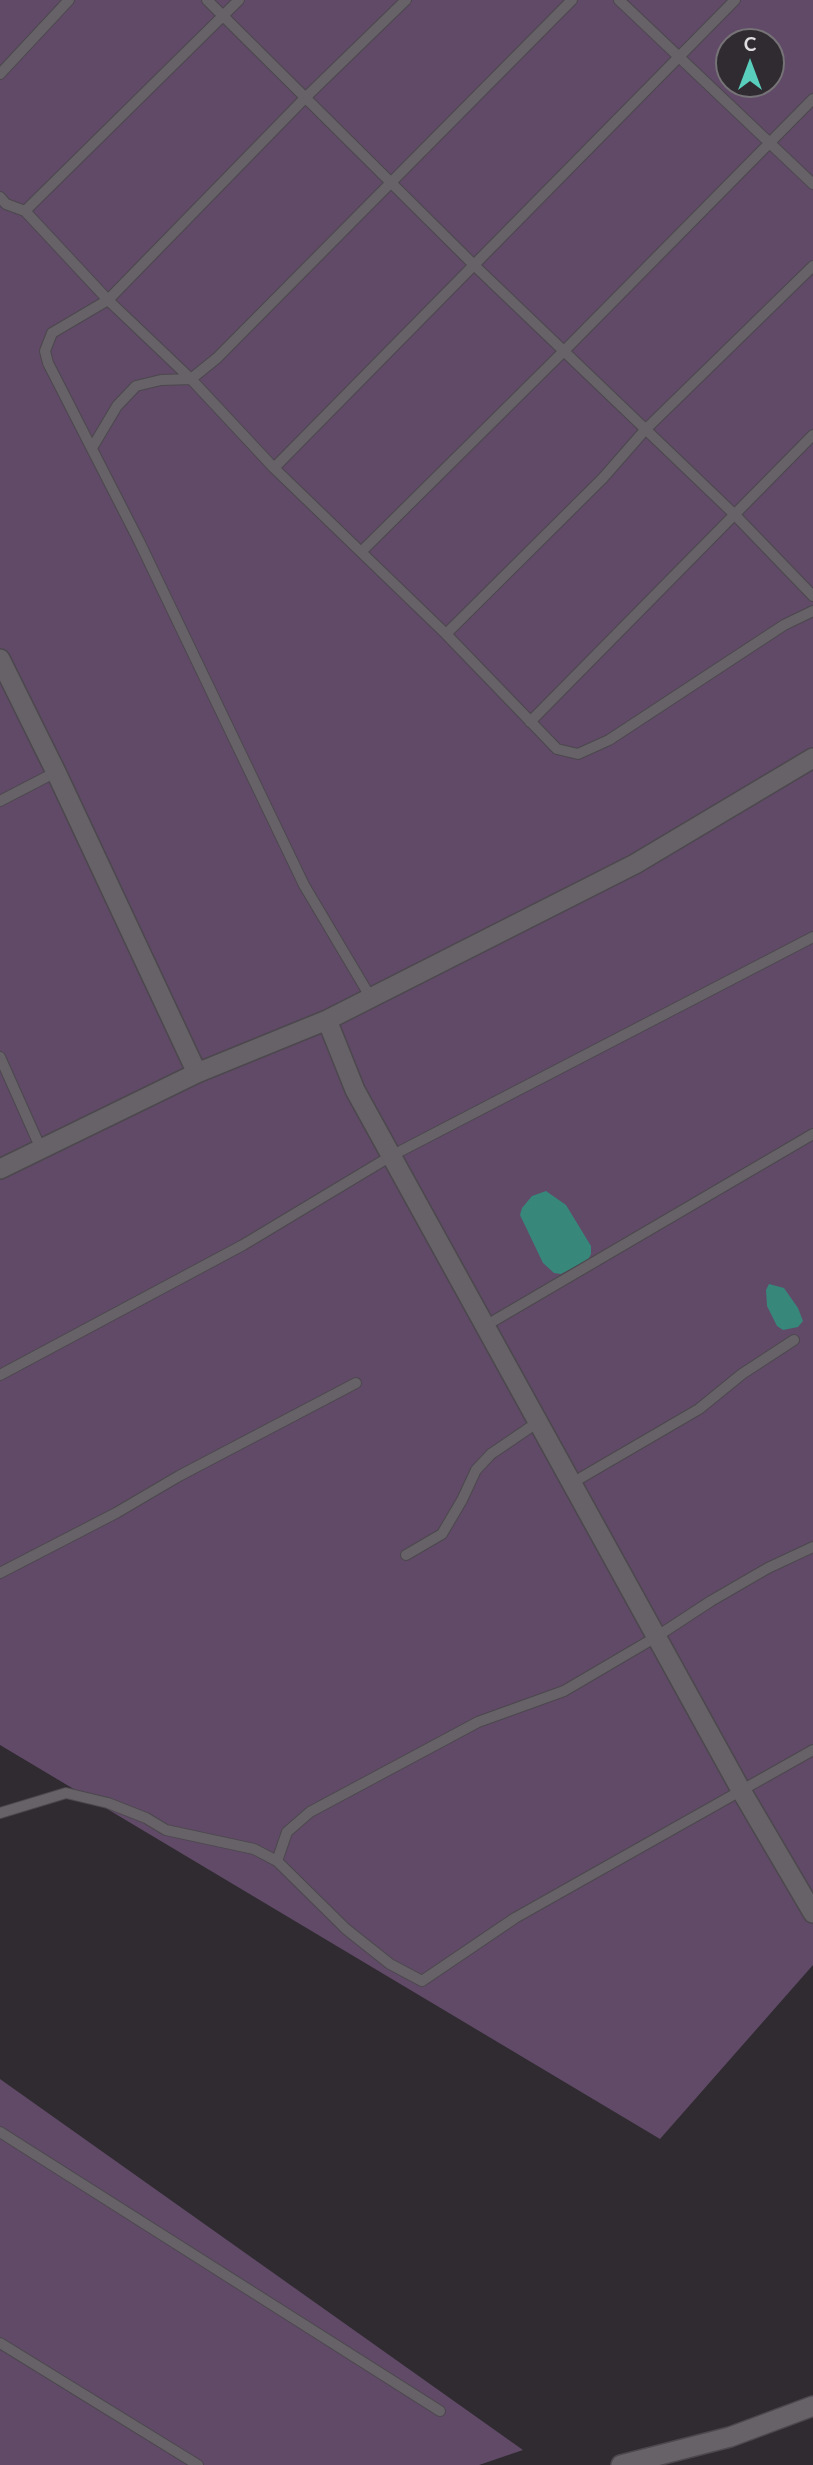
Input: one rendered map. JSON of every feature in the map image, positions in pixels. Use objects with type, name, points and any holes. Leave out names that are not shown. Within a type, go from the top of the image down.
[{"type":"street","points":[[0,659],[197,1073]]},
{"type":"street","points":[[0,1169],[197,1073],[327,1020],[371,998],[635,864],[813,758]]},
{"type":"street","points":[[327,1020],[355,1090],[656,1637],[813,1913]]},
{"type":"street","points":[[621,2465],[730,2437],[813,2406]]},
{"type":"lane","points":[[0,74],[69,0]]},
{"type":"lane","points":[[207,0],[475,265],[734,514],[813,596]]},
{"type":"lane","points":[[25,211],[239,0]]},
{"type":"lane","points":[[371,998],[304,885],[145,553],[48,363],[45,351],[52,332],[108,300],[305,98],[406,0]]},
{"type":"lane","points":[[92,448],[117,406],[136,386],[162,380],[191,379],[216,358],[572,0]]},
{"type":"lane","points":[[619,0],[813,184]]},
{"type":"lane","points":[[274,468],[735,0]]},
{"type":"lane","points":[[362,551],[813,99]]},
{"type":"lane","points":[[0,197],[6,204],[25,211],[108,300],[191,379],[274,468],[446,634],[557,749],[578,754],[609,740],[784,625],[813,611]]},
{"type":"lane","points":[[446,634],[603,478],[645,430],[813,265]]},
{"type":"lane","points":[[530,722],[813,435]]},
{"type":"lane","points":[[0,801],[56,772]]},
{"type":"lane","points":[[0,1375],[243,1245],[391,1156],[813,937]]},
{"type":"lane","points":[[0,1057],[41,1149]]},
{"type":"lane","points":[[485,1326],[813,1134]]},
{"type":"lane","points":[[572,1483],[699,1409],[742,1374],[794,1340]]},
{"type":"lane","points":[[0,1573],[356,1384]]},
{"type":"lane","points":[[406,1555],[442,1534],[476,1470],[491,1454],[538,1422]]},
{"type":"lane","points":[[277,1861],[287,1832],[310,1812],[478,1722],[564,1691],[734,1588],[813,1547]]},
{"type":"lane","points":[[0,1813],[66,1793],[108,1803],[146,1818],[166,1830],[254,1849],[277,1861],[346,1929],[390,1964],[422,1981],[515,1918],[813,1750]]},
{"type":"lane","points":[[0,2132],[440,2411]]},
{"type":"lane","points":[[0,2343],[198,2465]]},
{"type":"shaded area","points":[[0,0],[813,0],[813,1965],[660,2139],[0,1745]]},
{"type":"shaded area","points":[[546,1191],[566,1205],[591,1246],[588,1260],[561,1274],[554,1273],[543,1263],[520,1215],[532,1196]]},
{"type":"shaded area","points":[[769,1284],[784,1288],[798,1308],[803,1321],[798,1327],[783,1330],[777,1326],[767,1306],[766,1290]]},
{"type":"shaded area","points":[[0,2079],[523,2450],[479,2465],[0,2465]]}]
